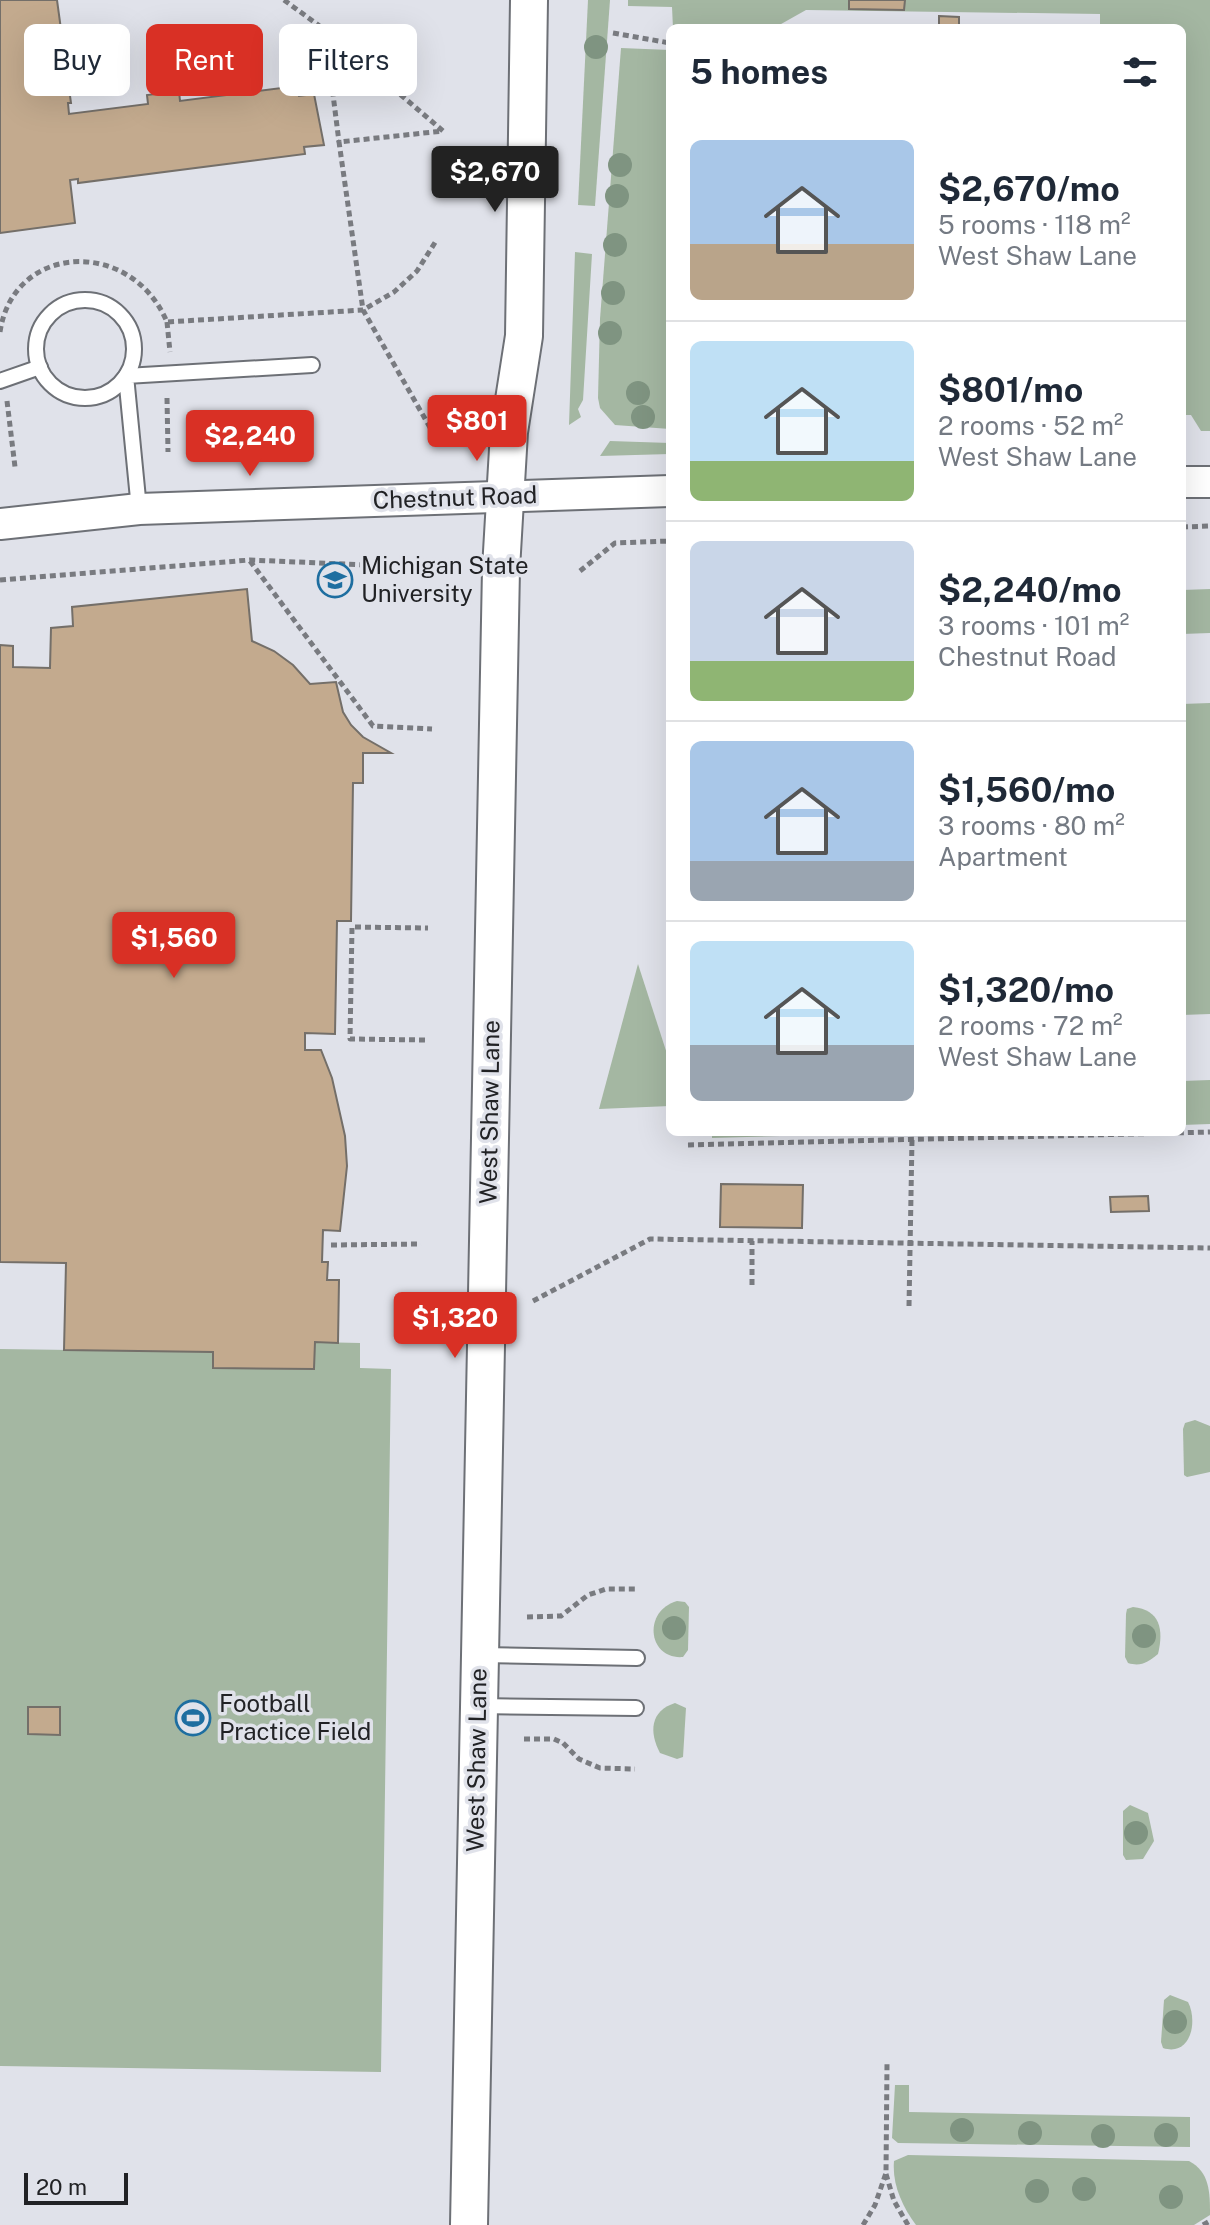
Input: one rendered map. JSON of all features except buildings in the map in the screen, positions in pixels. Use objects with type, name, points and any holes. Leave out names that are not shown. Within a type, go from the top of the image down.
[{"type":"street","name":"West Shaw Lane","points":[[469,2225],[501,585],[509,432],[524,336],[529,0]]},
{"type":"street","points":[[1186,482],[1210,482]]},
{"type":"street","name":"Chestnut Road","points":[[0,524],[139,509],[666,491]]},
{"type":"lane","points":[[91,300],[107,305],[130,328],[134,344],[133,361],[126,376],[102,395],[87,398],[58,390],[47,380],[40,367],[38,336],[50,315],[74,301],[91,300]]},
{"type":"lane","points":[[126,376],[312,365]]},
{"type":"lane","points":[[2,381],[40,367]]},
{"type":"lane","points":[[126,376],[139,509]]},
{"type":"lane","points":[[479,1655],[637,1658]]},
{"type":"lane","points":[[478,1706],[636,1708]]},
{"type":"path","points":[[284,0],[317,24]]},
{"type":"path","points":[[613,33],[666,42]]},
{"type":"path","points":[[333,96],[363,310],[432,431]]},
{"type":"path","points":[[339,142],[443,131],[402,96]]},
{"type":"path","points":[[0,332],[10,304],[22,287],[48,269],[78,261],[116,266],[133,276],[160,304],[167,322],[363,310],[394,292],[417,271],[436,241]]},
{"type":"path","points":[[2,381],[15,467]]},
{"type":"path","points":[[1186,527],[1210,526]]},
{"type":"path","points":[[580,571],[615,543],[666,541]]},
{"type":"path","points":[[250,560],[373,726],[432,729]]},
{"type":"path","points":[[0,580],[250,560],[436,568]]},
{"type":"path","points":[[425,1040],[350,1039],[352,927],[428,928]]},
{"type":"path","points":[[1186,1133],[1210,1132]]},
{"type":"path","points":[[688,1145],[1040,1136]]},
{"type":"path","points":[[909,1306],[912,1139]]},
{"type":"path","points":[[533,1301],[650,1239],[1210,1248]]},
{"type":"path","points":[[752,1241],[752,1285]]},
{"type":"path","points":[[331,1245],[421,1244]]},
{"type":"path","points":[[527,1617],[561,1616],[588,1595],[606,1589],[638,1589]]},
{"type":"path","points":[[524,1739],[554,1739],[563,1743],[579,1759],[600,1768],[635,1769]]},
{"type":"path","points":[[887,2064],[886,2173],[894,2201],[908,2225]]},
{"type":"path","points":[[863,2225],[875,2205],[886,2173]]},
{"type":"path","points":[[1203,2225],[1210,2221]]},
{"type":"green space","points":[[588,0],[610,0],[595,206],[578,205]]},
{"type":"green space","points":[[628,0],[1210,0],[1210,431],[1201,431],[1191,415],[1186,415],[1186,24],[1100,24],[1100,14],[806,10],[781,24],[673,24],[672,7],[628,6]]},
{"type":"green space","points":[[621,48],[666,50],[666,429],[615,425],[600,408],[600,319]]},
{"type":"green space","points":[[575,252],[592,254],[583,400],[578,409],[581,417],[569,425]]},
{"type":"green space","points":[[610,441],[666,443],[666,454],[600,456]]},
{"type":"green space","points":[[1210,589],[1210,633],[1186,634],[1186,590]]},
{"type":"green space","points":[[1210,703],[1210,1014],[1186,1015],[1186,704]]},
{"type":"green space","points":[[638,964],[666,1051],[666,1106],[599,1109]]},
{"type":"green space","points":[[1210,1080],[1210,1124],[1186,1125],[1186,1081]]},
{"type":"green space","points":[[712,1136],[784,1136],[712,1138]]},
{"type":"green space","name":"Football Practice Field","points":[[315,1342],[360,1343],[360,1368],[391,1369],[381,2072],[0,2066],[0,1349],[213,1352],[213,1368],[314,1369]]},
{"type":"green space","points":[[1195,1420],[1210,1426],[1210,1472],[1187,1477],[1184,1475],[1183,1429],[1185,1423]]},
{"type":"green space","points":[[677,1601],[685,1602],[689,1607],[688,1650],[683,1657],[662,1651],[654,1634],[658,1614]]},
{"type":"green space","points":[[1133,1607],[1149,1612],[1160,1629],[1158,1654],[1141,1664],[1128,1663],[1125,1657],[1126,1614],[1127,1609]]},
{"type":"green space","points":[[675,1703],[686,1708],[683,1757],[677,1759],[660,1753],[653,1730],[656,1717]]},
{"type":"green space","points":[[1130,1805],[1148,1813],[1154,1841],[1143,1859],[1126,1860],[1123,1855],[1123,1811]]},
{"type":"green space","points":[[1170,1995],[1188,2002],[1192,2018],[1190,2036],[1180,2047],[1173,2049],[1163,2048],[1161,2042],[1164,2000]]},
{"type":"green space","points":[[895,2085],[909,2085],[909,2112],[1190,2117],[1190,2147],[898,2143],[892,2138]]},
{"type":"green space","points":[[908,2155],[1189,2161],[1205,2177],[1210,2215],[1194,2225],[916,2225],[902,2202],[895,2178],[894,2161]]},
{"type":"place","name":"Michigan State University","points":[[335,580]]},
{"type":"place","name":"Football Practice Field","points":[[193,1718]]}]
